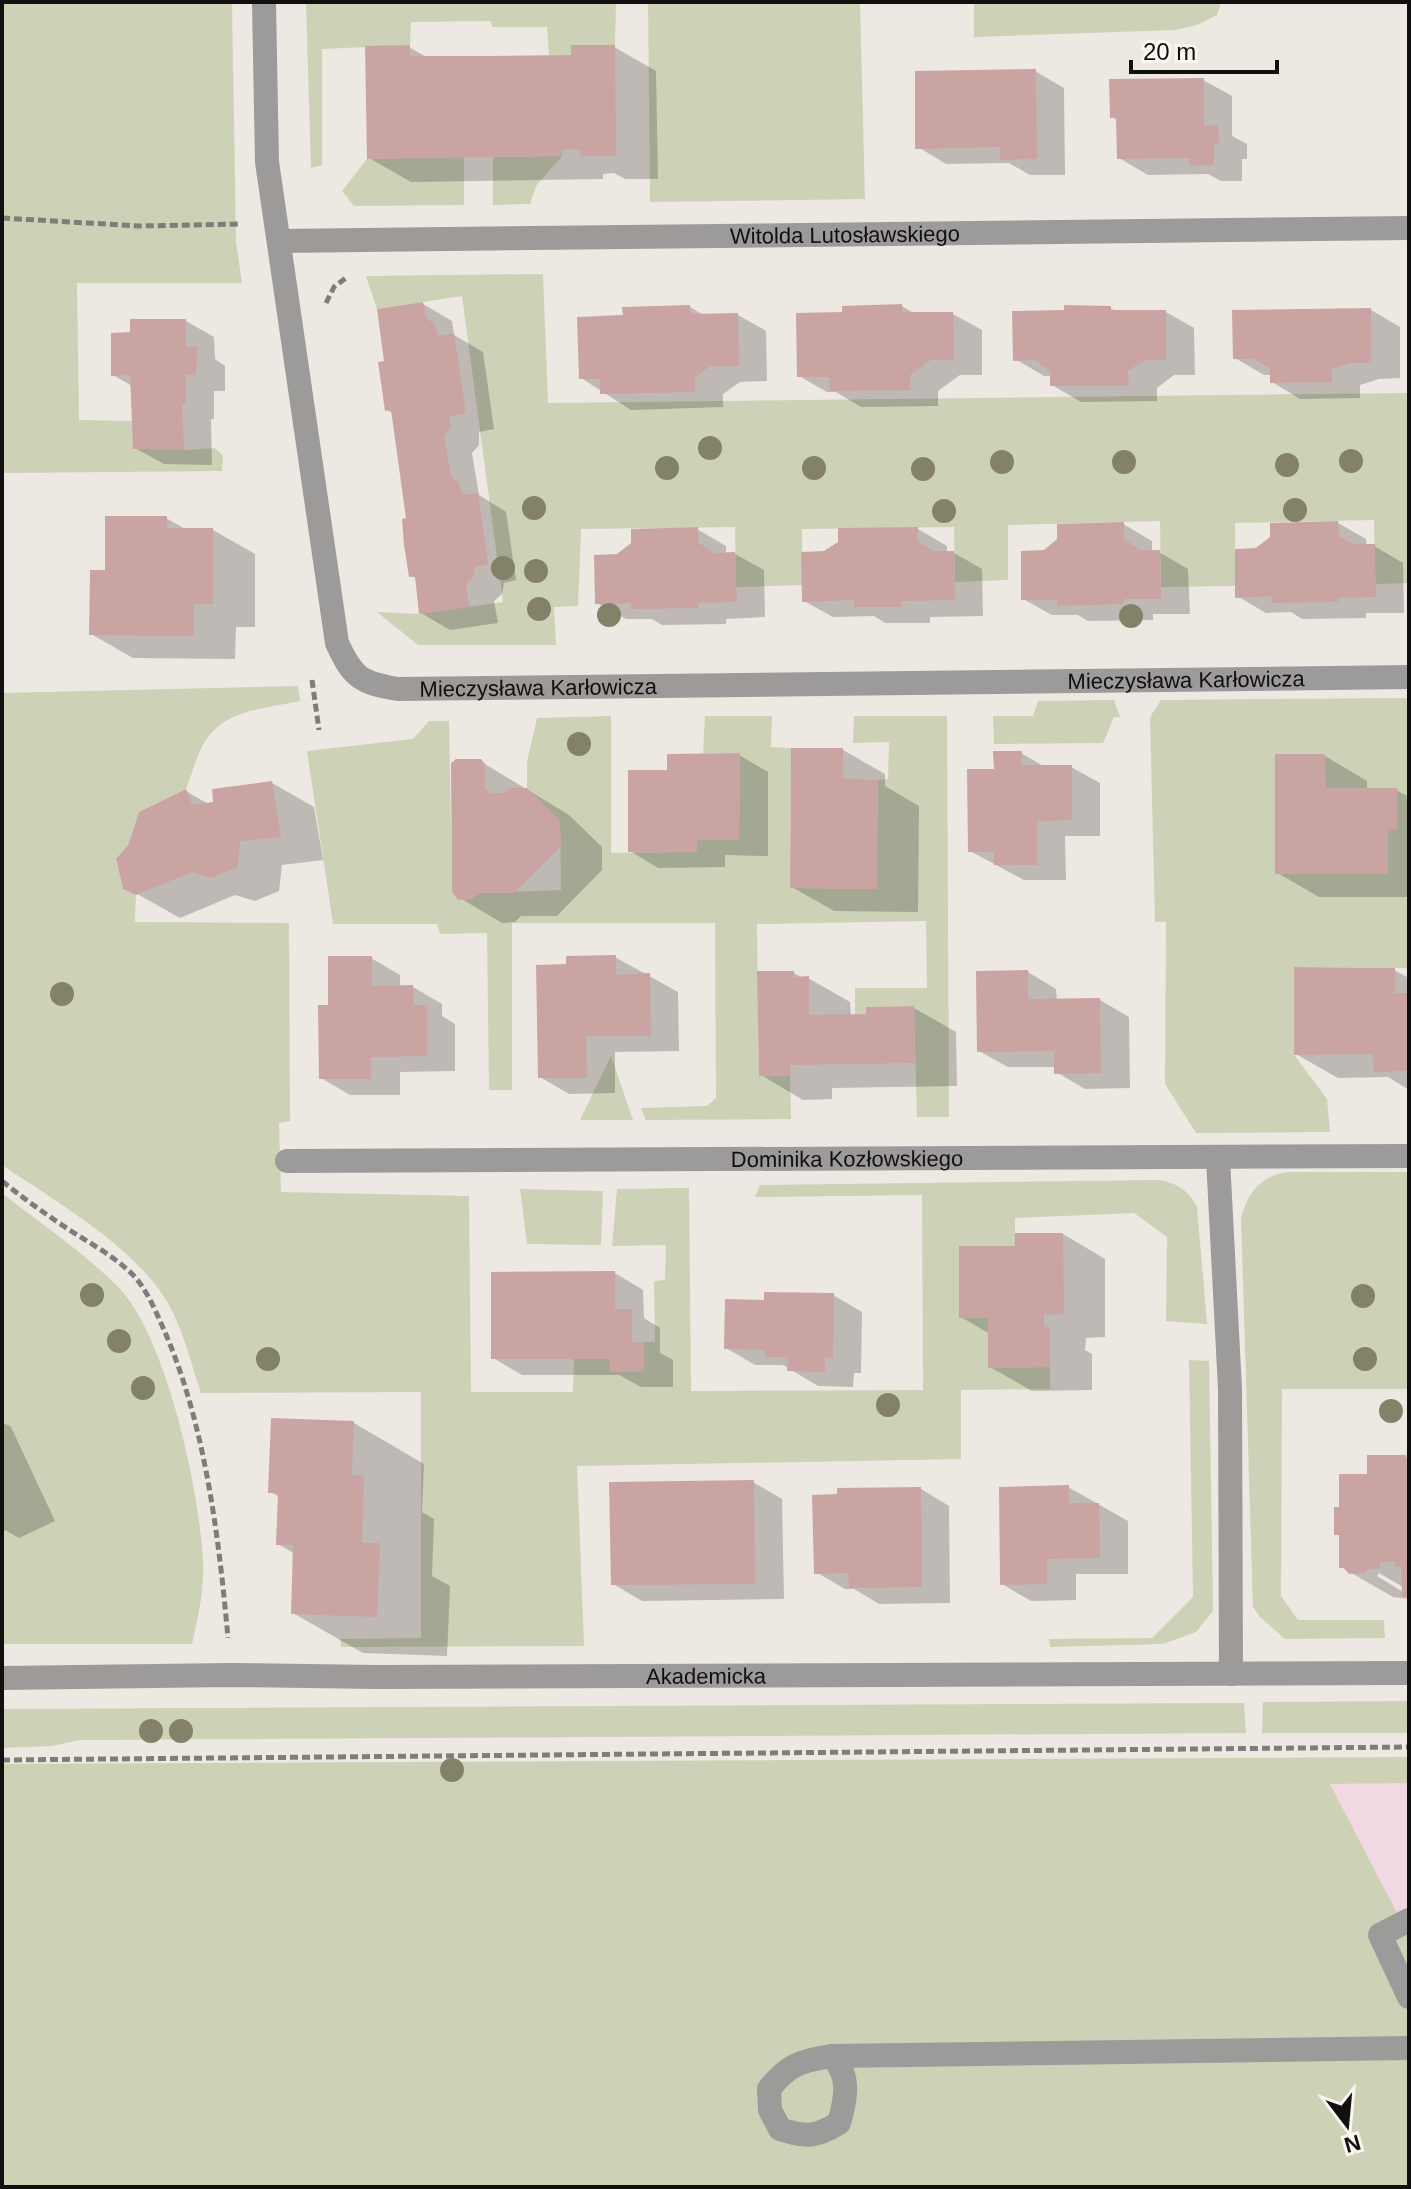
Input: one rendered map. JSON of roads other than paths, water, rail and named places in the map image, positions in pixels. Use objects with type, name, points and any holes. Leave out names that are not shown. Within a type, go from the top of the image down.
[{"type":"street","name":"Mieczysława Karłowicza","points":[[264,2],[267,162],[337,643],[348,666],[370,684],[398,689],[1409,677]]},
{"type":"street","name":"Witolda Lutosławskiego","points":[[279,241],[1409,228]]},
{"type":"street","name":"Dominika Kozłowskiego","points":[[287,1161],[1409,1156]]},
{"type":"street","points":[[1218,1158],[1230,1389],[1231,1674]]},
{"type":"street","name":"Akademicka","points":[[2,1678],[1409,1673]]},
{"type":"street","points":[[1409,1920],[1380,1935],[1409,1997]]},
{"type":"street","points":[[831,2056],[1409,2048]]}]
